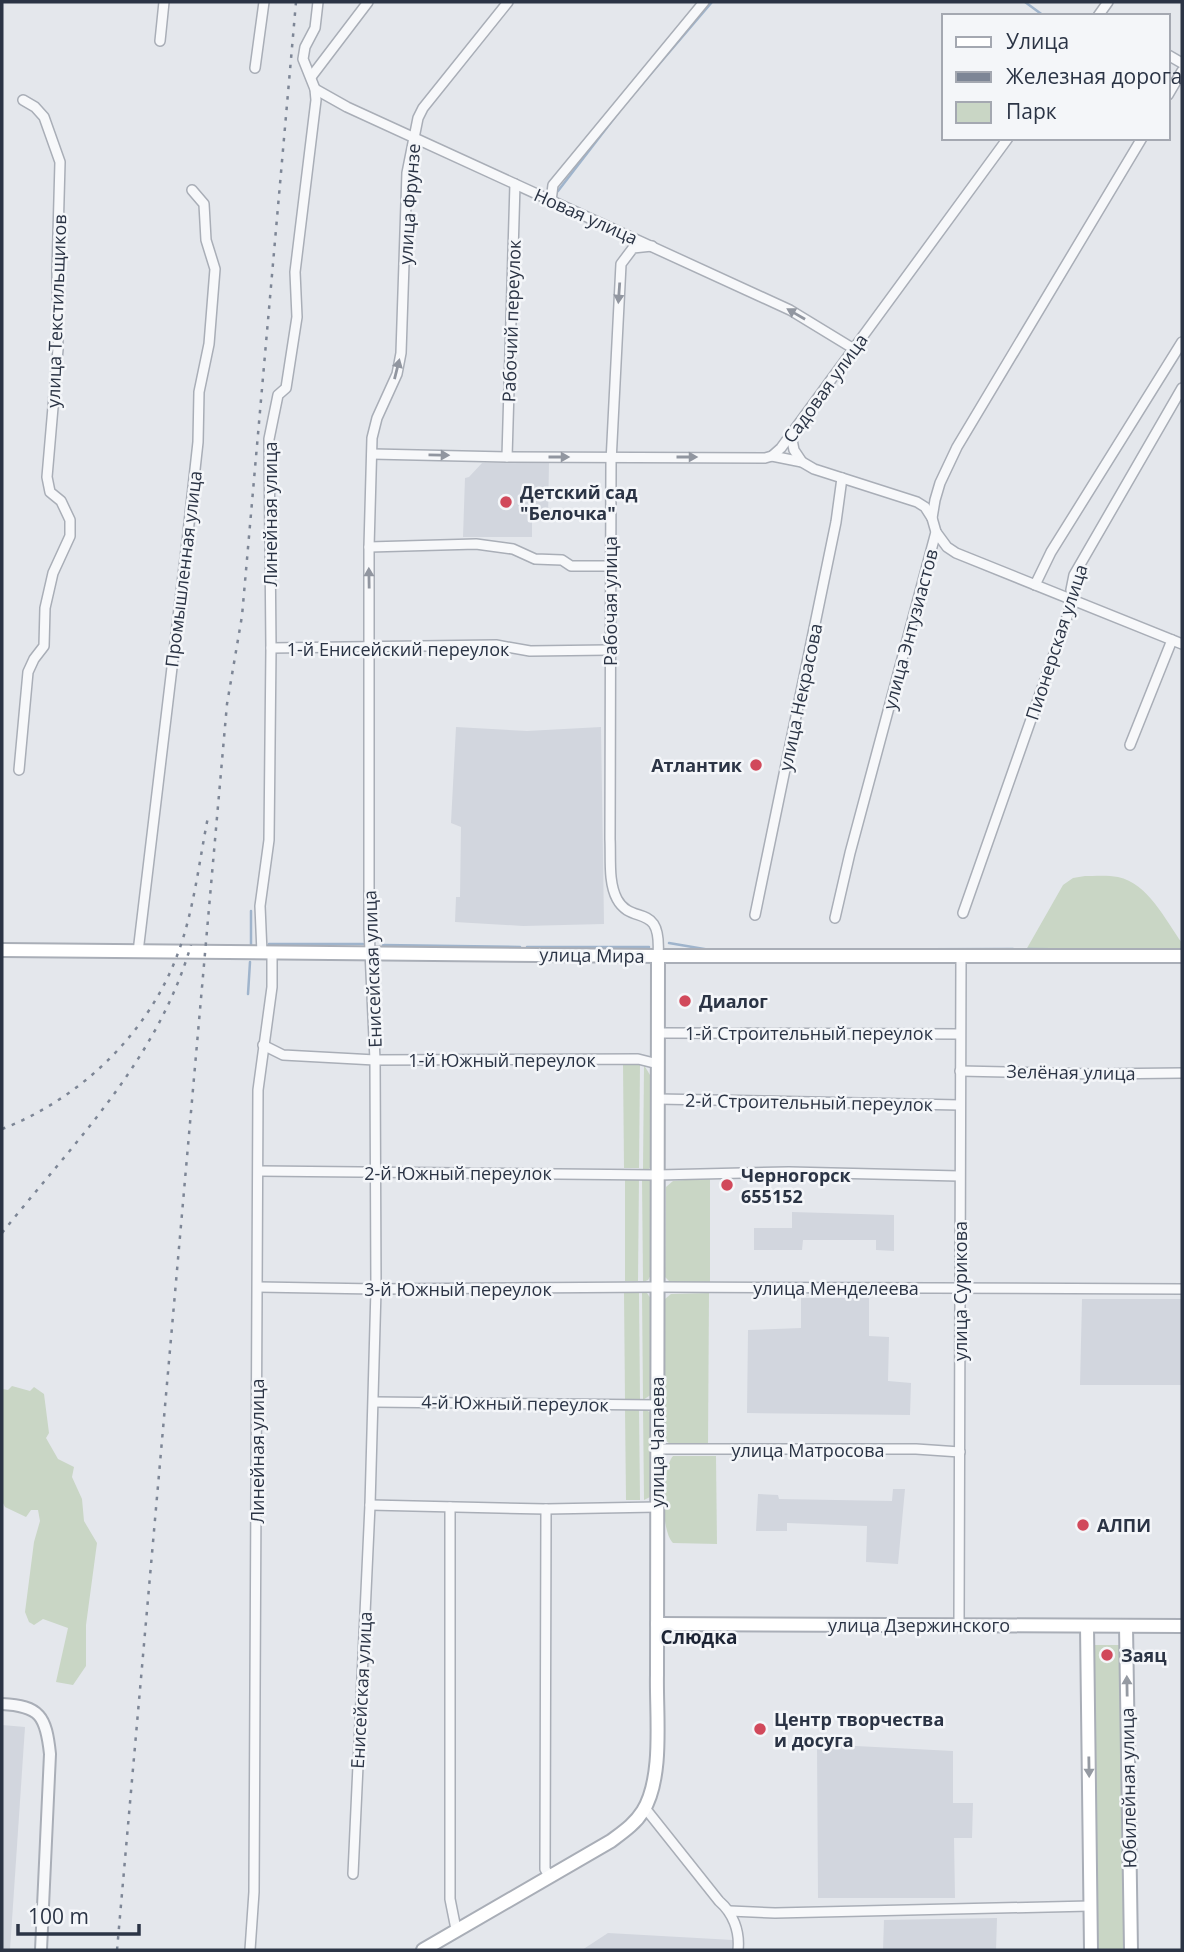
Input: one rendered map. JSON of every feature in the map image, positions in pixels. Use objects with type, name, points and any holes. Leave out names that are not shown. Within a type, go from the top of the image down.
[{"type":"main road","name":"улица Мира","points":[[2,950],[657,956],[1182,956]]},
{"type":"main road","name":"улица Чапаева","points":[[423,1950],[611,1841],[627,1829],[645,1808],[652,1786],[656,1766],[657,1623],[657,956]]},
{"type":"main road","name":"улица Дзержинского","points":[[657,1623],[1182,1626]]},
{"type":"main road","points":[[1087,1626],[1091,1950]]},
{"type":"main road","name":"Юбилейная улица","points":[[1126,1626],[1131,1950]]},
{"type":"street","points":[[160,41],[164,2]]},
{"type":"street","points":[[255,68],[264,2]]},
{"type":"street","name":"Линейная улица","points":[[250,1950],[254,1892],[258,1090],[272,987],[260,906],[269,840],[269,439],[278,395],[286,388],[297,317],[295,272],[316,100],[315,89],[303,59],[304,47],[315,29],[318,2]]},
{"type":"street","points":[[311,77],[368,2]]},
{"type":"street","name":"улица Фрунзе","points":[[373,432],[397,374],[401,353],[407,173],[413,138],[423,108],[508,2]]},
{"type":"street","points":[[551,201],[553,185],[704,2]]},
{"type":"street","points":[[1170,92],[1182,71]]},
{"type":"street","name":"Новая улица","points":[[315,89],[413,138],[790,310],[854,349]]},
{"type":"street","name":"улица Текстильщиков","points":[[19,770],[28,672],[44,646],[45,608],[53,573],[70,536],[70,520],[61,501],[50,492],[47,477],[58,349],[60,162],[44,117],[35,107],[23,100]]},
{"type":"street","name":"Садовая улица","points":[[372,454],[507,457],[772,456],[791,435],[1007,140]]},
{"type":"street","name":"улица Энтузиастов","points":[[835,918],[853,841],[936,533],[932,518],[940,482],[957,447],[1141,140]]},
{"type":"street","name":"Рабочий переулок","points":[[507,457],[515,184]]},
{"type":"street","name":"Промышленная улица","points":[[138,952],[187,542],[198,442],[199,392],[209,344],[215,269],[206,240],[204,204],[192,190]]},
{"type":"street","name":"Рабочая улица","points":[[652,246],[633,248],[621,264],[610,566],[610,650],[612,887],[620,903],[650,920],[656,927]]},
{"type":"street","name":"Пионерская улица","points":[[1035,585],[1051,552],[1182,342]]},
{"type":"street","name":"Пионерская улица","points":[[963,913],[1073,600],[1071,590],[1074,575],[1182,388]]},
{"type":"street","name":"Енисейская улица","points":[[353,1874],[370,1505],[376,1289],[375,1060],[370,953],[369,547],[373,432]]},
{"type":"street","points":[[791,435],[794,450],[802,462]]},
{"type":"street","points":[[772,456],[802,462],[814,469],[917,502],[925,507],[932,518]]},
{"type":"street","name":"улица Некрасова","points":[[755,915],[836,522],[842,478]]},
{"type":"street","points":[[936,533],[947,547],[956,552],[1179,640],[1130,745]]},
{"type":"street","points":[[369,547],[476,544],[513,550],[535,559],[562,560],[571,566],[610,566]]},
{"type":"street","name":"1-й Енисейский переулок","points":[[271,648],[496,645],[530,651],[610,650]]},
{"type":"street","points":[[657,956],[659,936],[656,927],[666,921]]},
{"type":"street","name":"улица Сурикова","points":[[959,1626],[961,956]]},
{"type":"street","name":"1-й Строительный переулок","points":[[658,1033],[961,1034]]},
{"type":"street","name":"1-й Южный переулок","points":[[263,1045],[283,1055],[375,1060],[638,1059],[658,1064]]},
{"type":"street","name":"Зелёная улица","points":[[960,1071],[1182,1073]]},
{"type":"street","name":"2-й Строительный переулок","points":[[658,1099],[960,1105]]},
{"type":"street","name":"2-й Южный переулок","points":[[259,1171],[658,1175],[794,1172],[960,1176]]},
{"type":"street","name":"3-й Южный переулок","points":[[258,1287],[658,1287]]},
{"type":"street","name":"улица Менделеева","points":[[658,1287],[1182,1289]]},
{"type":"street","name":"4-й Южный переулок","points":[[374,1402],[657,1405]]},
{"type":"street","name":"улица Матросова","points":[[657,1449],[916,1449],[960,1452]]},
{"type":"street","points":[[370,1505],[547,1509],[657,1507]]},
{"type":"street","points":[[450,1507],[450,1899],[456,1929]]},
{"type":"street","points":[[547,1509],[545,1869],[549,1876]]},
{"type":"street","points":[[2,1704],[19,1705],[36,1711],[46,1728],[48,1738],[50,1754],[41,1950]]},
{"type":"street","points":[[645,1808],[719,1901],[730,1911],[739,1940],[738,1950]]},
{"type":"street","points":[[730,1911],[775,1913],[1090,1906]]},
{"type":"shaded area","name":"Детский сад \"Белочка\"","points":[[549,462],[548,521],[532,521],[532,537],[463,537],[465,478],[482,463]]},
{"type":"shaded area","points":[[456,727],[527,731],[601,727],[604,924],[523,926],[455,922],[456,897],[460,897],[461,827],[451,823]]},
{"type":"shaded area","points":[[792,1212],[894,1215],[894,1251],[876,1250],[876,1240],[803,1240],[802,1250],[754,1250],[754,1228],[792,1228]]},
{"type":"shaded area","points":[[801,1298],[869,1298],[869,1336],[889,1337],[888,1381],[911,1383],[910,1415],[747,1413],[748,1330],[801,1328]]},
{"type":"shaded area","points":[[1082,1299],[1182,1299],[1182,1385],[1080,1385]]},
{"type":"shaded area","points":[[893,1489],[905,1489],[898,1564],[866,1562],[867,1526],[787,1523],[787,1531],[756,1531],[758,1494],[778,1495],[779,1499],[892,1501]]},
{"type":"shaded area","points":[[2,1725],[25,1727],[10,1950],[2,1950]]},
{"type":"shaded area","points":[[817,1744],[953,1751],[953,1803],[973,1803],[972,1838],[954,1838],[955,1898],[818,1898]]},
{"type":"shaded area","points":[[997,1918],[996,1950],[883,1950],[884,1920]]},
{"type":"shaded area","points":[[608,1933],[733,1940],[732,1950],[582,1950]]},
{"type":"green space","points":[[1118,877],[1138,887],[1163,914],[1182,943],[1182,951],[1026,950],[1063,885],[1073,878]]},
{"type":"green space","points":[[623,1064],[640,1064],[639,1168],[624,1168]]},
{"type":"green space","points":[[644,1065],[653,1080],[652,1164],[649,1169],[643,1169]]},
{"type":"green space","points":[[625,1178],[639,1178],[638,1281],[625,1281]]},
{"type":"green space","points":[[642,1178],[652,1181],[651,1275],[643,1282]]},
{"type":"green space","points":[[710,1178],[710,1283],[670,1282],[665,1277],[666,1187],[673,1181]]},
{"type":"green space","points":[[642,1292],[647,1293],[651,1299],[652,1394],[643,1400]]},
{"type":"green space","points":[[624,1293],[639,1293],[640,1400],[625,1400]]},
{"type":"green space","points":[[709,1293],[708,1445],[670,1444],[664,1439],[665,1299],[671,1294]]},
{"type":"green space","points":[[12,1386],[30,1391],[34,1387],[44,1394],[49,1433],[46,1438],[58,1459],[74,1467],[72,1477],[82,1499],[84,1521],[97,1543],[86,1625],[86,1666],[73,1685],[56,1682],[68,1628],[43,1619],[34,1625],[29,1622],[25,1612],[34,1542],[40,1521],[38,1510],[31,1510],[26,1517],[5,1507],[2,1501],[2,1389],[8,1390]]},
{"type":"green space","points":[[643,1408],[651,1413],[650,1497],[644,1500]]},
{"type":"green space","points":[[625,1409],[639,1409],[640,1500],[626,1500]]},
{"type":"green space","points":[[673,1456],[716,1456],[717,1544],[673,1543],[669,1536],[664,1513],[664,1486]]},
{"type":"green space","points":[[1092,1645],[1121,1645],[1125,1950],[1096,1950]]},
{"type":"waterway","points":[[558,191],[625,104],[712,2]]},
{"type":"waterway","points":[[1025,2],[1041,14]]},
{"type":"waterway","points":[[251,911],[251,946]]},
{"type":"waterway","points":[[669,943],[710,950],[1013,949]]},
{"type":"waterway","points":[[269,944],[363,944]]},
{"type":"waterway","points":[[383,945],[520,947]]},
{"type":"waterway","points":[[527,947],[649,947]]},
{"type":"waterway","points":[[1028,949],[1119,950]]},
{"type":"waterway","points":[[248,994],[250,962]]},
{"type":"railway","points":[[117,1950],[227,704],[242,616],[296,2]]},
{"type":"railway","points":[[2,1129],[31,1116],[84,1081],[130,1036],[149,1010],[165,982],[184,937],[208,817]]},
{"type":"railway","points":[[2,1233],[85,1132],[136,1063],[176,987],[191,945]]},
{"type":"place","name":"Детский сад \"Белочка\"","points":[[506,502]]},
{"type":"place","name":"Атлантик","points":[[756,765]]},
{"type":"place","name":"Диалог","points":[[685,1001]]},
{"type":"place","name":"Черногорск 655152","points":[[727,1185]]},
{"type":"place","name":"АЛПИ","points":[[1083,1525]]},
{"type":"place","name":"Заяц","points":[[1107,1655]]},
{"type":"place","name":"Центр творчества и досуга","points":[[760,1729]]},
{"type":"district","name":"Слюдка","points":[[699,1637]]}]
